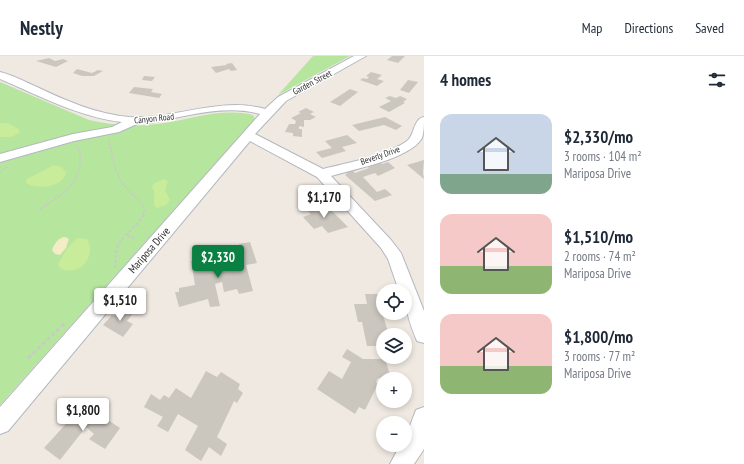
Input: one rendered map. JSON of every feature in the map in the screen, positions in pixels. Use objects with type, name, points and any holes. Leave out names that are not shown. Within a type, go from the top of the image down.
[{"type":"street","name":"Garden Street","points":[[267,112],[282,99],[361,56]]},
{"type":"street","name":"Canyon Road","points":[[0,75],[108,118],[137,121],[227,107],[239,107],[267,112]]},
{"type":"street","name":"Mariposa Drive","points":[[0,423],[267,112]]},
{"type":"street","points":[[107,131],[114,125],[113,121],[108,118]]},
{"type":"street","name":"Beverly Drive","points":[[322,174],[391,153],[411,145],[418,135],[424,120]]},
{"type":"street","points":[[0,158],[119,128],[137,121]]},
{"type":"street","points":[[248,135],[322,174],[391,251],[400,269],[424,335]]},
{"type":"street","points":[[401,464],[423,431]]},
{"type":"path","points":[[107,131],[116,172],[125,186],[142,202],[145,210],[141,221],[118,247],[114,270]]},
{"type":"path","points":[[40,209],[67,191],[77,180],[80,153],[79,148],[74,144]]},
{"type":"path","points":[[0,172],[13,162]]},
{"type":"path","points":[[127,236],[136,240]]},
{"type":"path","points":[[28,358],[68,320]]},
{"type":"green space","points":[[313,56],[350,56],[278,95]]},
{"type":"green space","points":[[0,82],[89,120],[108,124],[155,124],[220,113],[242,113],[253,115],[255,119],[0,405]]},
{"type":"green space","points":[[0,123],[8,123],[19,129],[20,132],[12,137],[0,137]]},
{"type":"green space","points":[[54,165],[62,167],[66,173],[60,182],[54,185],[42,187],[26,183],[27,179]]},
{"type":"green space","points":[[164,179],[168,181],[165,190],[170,200],[166,205],[157,208],[154,205],[154,191],[152,187],[154,183]]},
{"type":"green space","points":[[78,238],[87,239],[90,253],[88,259],[80,268],[74,270],[60,268],[58,265],[64,254],[72,243]]},
{"type":"sand","points":[[65,237],[69,239],[66,248],[60,255],[55,254],[52,250],[54,245],[57,241]]},
{"type":"building","points":[[392,56],[405,56],[398,63],[387,60]]},
{"type":"building","points":[[49,58],[55,61],[63,59],[68,61],[56,67],[36,61]]},
{"type":"building","points":[[232,63],[237,70],[231,71],[229,69],[216,73],[211,67],[227,65],[226,64]]},
{"type":"building","points":[[77,69],[92,73],[98,70],[103,71],[94,76],[82,76],[73,73]]},
{"type":"building","points":[[371,72],[382,75],[377,79],[384,81],[377,86],[360,80],[363,78],[367,79],[369,77],[366,76]]},
{"type":"building","points":[[144,76],[155,77],[152,81],[142,80]]},
{"type":"building","points":[[408,80],[418,82],[409,93],[400,90]]},
{"type":"building","points":[[134,87],[153,89],[151,92],[162,94],[159,98],[129,93]]},
{"type":"building","points":[[350,89],[358,92],[340,106],[330,102]]},
{"type":"building","points":[[390,96],[396,98],[400,96],[407,99],[403,102],[405,103],[389,112],[379,107],[391,101],[385,98]]},
{"type":"building","points":[[306,108],[314,112],[310,114],[316,117],[310,120],[304,120],[304,127],[299,126],[299,129],[302,129],[302,137],[293,136],[293,133],[285,132],[289,124],[295,124],[296,121],[291,118],[301,113],[298,112]]},
{"type":"building","points":[[385,117],[402,126],[396,130],[384,125],[359,131],[352,125]]},
{"type":"building","points":[[347,135],[357,143],[342,147],[346,151],[322,158],[316,152],[332,148],[325,141]]},
{"type":"building","points":[[378,160],[382,164],[388,162],[395,168],[378,176],[375,173],[363,177],[377,192],[385,189],[392,195],[375,201],[345,175],[347,174],[343,170],[350,168],[355,173],[369,168],[365,164]]},
{"type":"building","points":[[424,160],[423,172],[424,179],[407,165]]},
{"type":"building","points":[[324,203],[348,227],[328,233],[322,226],[314,229],[303,217],[311,214],[308,211],[310,210],[309,208]]},
{"type":"building","points":[[250,242],[257,263],[246,265],[253,291],[239,294],[237,289],[224,292],[222,282],[215,284],[220,306],[210,307],[208,299],[179,307],[175,292],[179,292],[179,288],[195,285],[191,261],[211,257],[213,269],[243,264],[241,254],[236,255],[235,249],[240,248],[239,244]]},
{"type":"building","points":[[365,294],[376,294],[376,320],[384,320],[387,328],[376,328],[376,346],[367,346],[362,322],[358,322],[354,304],[367,304]]},
{"type":"building","points":[[123,306],[134,312],[127,321],[133,324],[123,337],[103,325]]},
{"type":"building","points":[[347,349],[363,359],[376,359],[376,364],[387,364],[389,372],[376,372],[376,388],[365,410],[359,407],[355,414],[317,389],[329,371],[342,379],[351,362],[342,357]]},
{"type":"building","points":[[206,371],[217,377],[221,372],[240,384],[238,389],[243,393],[237,403],[234,401],[217,437],[227,444],[221,456],[209,447],[201,461],[185,450],[198,426],[178,414],[168,432],[157,426],[163,417],[144,407],[151,394],[160,400],[164,395],[169,398],[176,388],[191,398]]},
{"type":"building","points":[[84,404],[120,428],[105,449],[89,439],[94,434],[86,427],[60,460],[44,448]]}]
